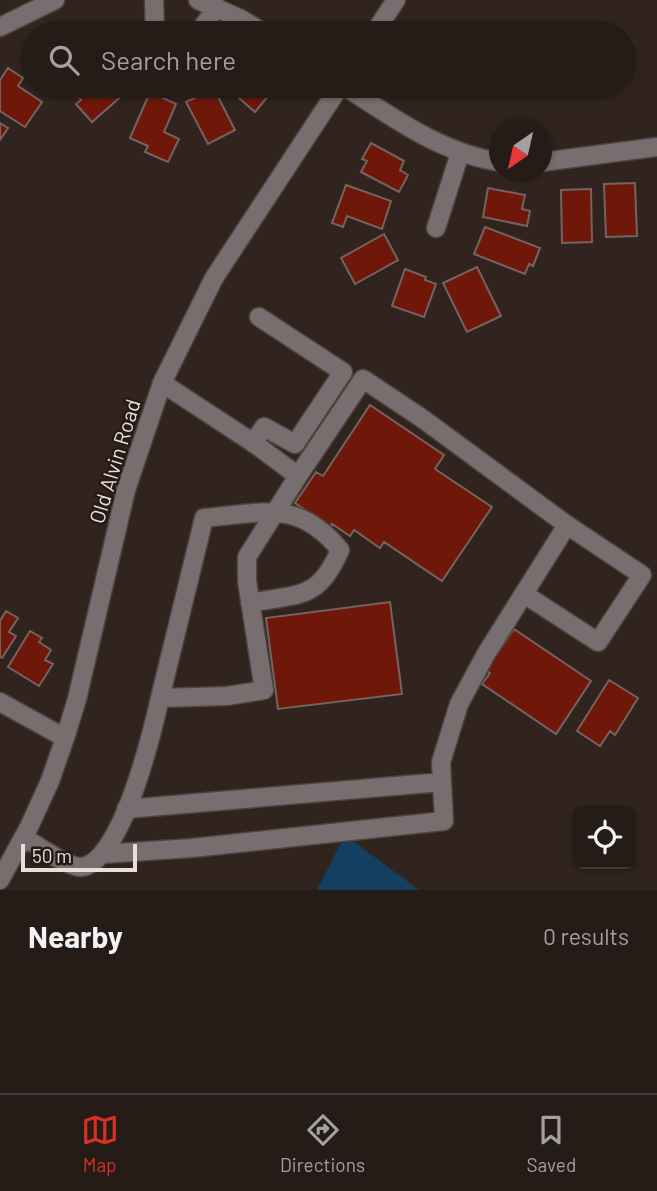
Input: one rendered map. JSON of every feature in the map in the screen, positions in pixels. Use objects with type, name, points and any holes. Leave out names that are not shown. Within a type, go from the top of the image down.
[{"type":"street","points":[[0,27],[55,0]]},
{"type":"street","points":[[154,0],[155,21]]},
{"type":"street","points":[[198,0],[245,21]]},
{"type":"street","points":[[382,21],[396,0]]},
{"type":"street","points":[[207,21],[217,8]]},
{"type":"street","name":"Old Alvin Road","points":[[0,880],[50,782],[65,738],[77,699],[126,489],[162,383],[214,278],[334,98]]},
{"type":"street","points":[[361,98],[430,140],[460,153],[489,160]]},
{"type":"street","points":[[552,161],[657,147]]},
{"type":"street","points":[[436,228],[460,153]]},
{"type":"street","points":[[259,317],[360,383]]},
{"type":"street","points":[[253,443],[264,427],[295,444],[343,372]]},
{"type":"street","points":[[160,698],[227,696],[264,690],[247,581],[247,557],[363,379],[424,419],[567,525],[642,575],[598,642],[524,594]]},
{"type":"street","points":[[162,383],[298,476]]},
{"type":"street","points":[[23,838],[77,867],[93,864],[110,845],[150,741],[204,518],[276,511],[300,517],[324,530],[340,550],[332,569],[318,586],[303,594],[250,603]]},
{"type":"street","points":[[102,854],[192,848],[444,821],[441,762],[459,704],[486,654],[567,525]]},
{"type":"street","points":[[0,702],[65,738]]},
{"type":"street","points":[[126,808],[442,782]]},
{"type":"water","points":[[345,835],[419,890],[317,890]]},
{"type":"building","points":[[8,68],[21,77],[18,86],[21,88],[21,98],[36,98],[42,102],[25,127],[0,111],[0,80]]},
{"type":"building","points":[[80,98],[119,98],[92,122],[76,104],[81,100]]},
{"type":"building","points":[[147,98],[163,98],[176,104],[164,132],[179,139],[168,162],[145,152],[148,146],[130,138]]},
{"type":"building","points":[[195,98],[219,98],[235,130],[208,144],[186,102]]},
{"type":"building","points":[[239,98],[267,98],[255,112]]},
{"type":"building","points":[[0,123],[8,128],[0,140]]},
{"type":"building","points":[[371,143],[404,161],[400,170],[408,175],[399,192],[361,172],[367,161],[362,159]]},
{"type":"building","points":[[635,183],[637,236],[606,237],[604,184]]},
{"type":"building","points":[[346,185],[391,201],[382,229],[347,216],[343,227],[332,223]]},
{"type":"building","points":[[488,188],[525,195],[522,209],[530,211],[527,226],[483,217]]},
{"type":"building","points":[[591,189],[592,242],[562,243],[561,190]]},
{"type":"building","points":[[485,227],[540,248],[533,266],[529,264],[525,274],[474,254]]},
{"type":"building","points":[[384,234],[398,260],[355,284],[341,258]]},
{"type":"building","points":[[477,267],[501,316],[467,332],[443,283]]},
{"type":"building","points":[[405,269],[436,284],[424,317],[392,306]]},
{"type":"building","points":[[370,405],[444,455],[435,469],[492,507],[442,581],[384,542],[380,548],[354,530],[350,536],[332,524],[330,527],[295,503],[316,472],[323,476]]},
{"type":"building","points":[[390,602],[402,694],[278,709],[266,618]]},
{"type":"building","points":[[6,611],[18,618],[9,632],[16,636],[2,658],[0,621]]},
{"type":"building","points":[[514,629],[591,681],[556,734],[482,684],[490,673],[486,670]]},
{"type":"building","points":[[30,631],[42,638],[39,642],[51,650],[45,660],[53,664],[39,686],[8,667]]},
{"type":"building","points":[[609,680],[638,698],[615,735],[610,731],[600,746],[577,731]]}]
